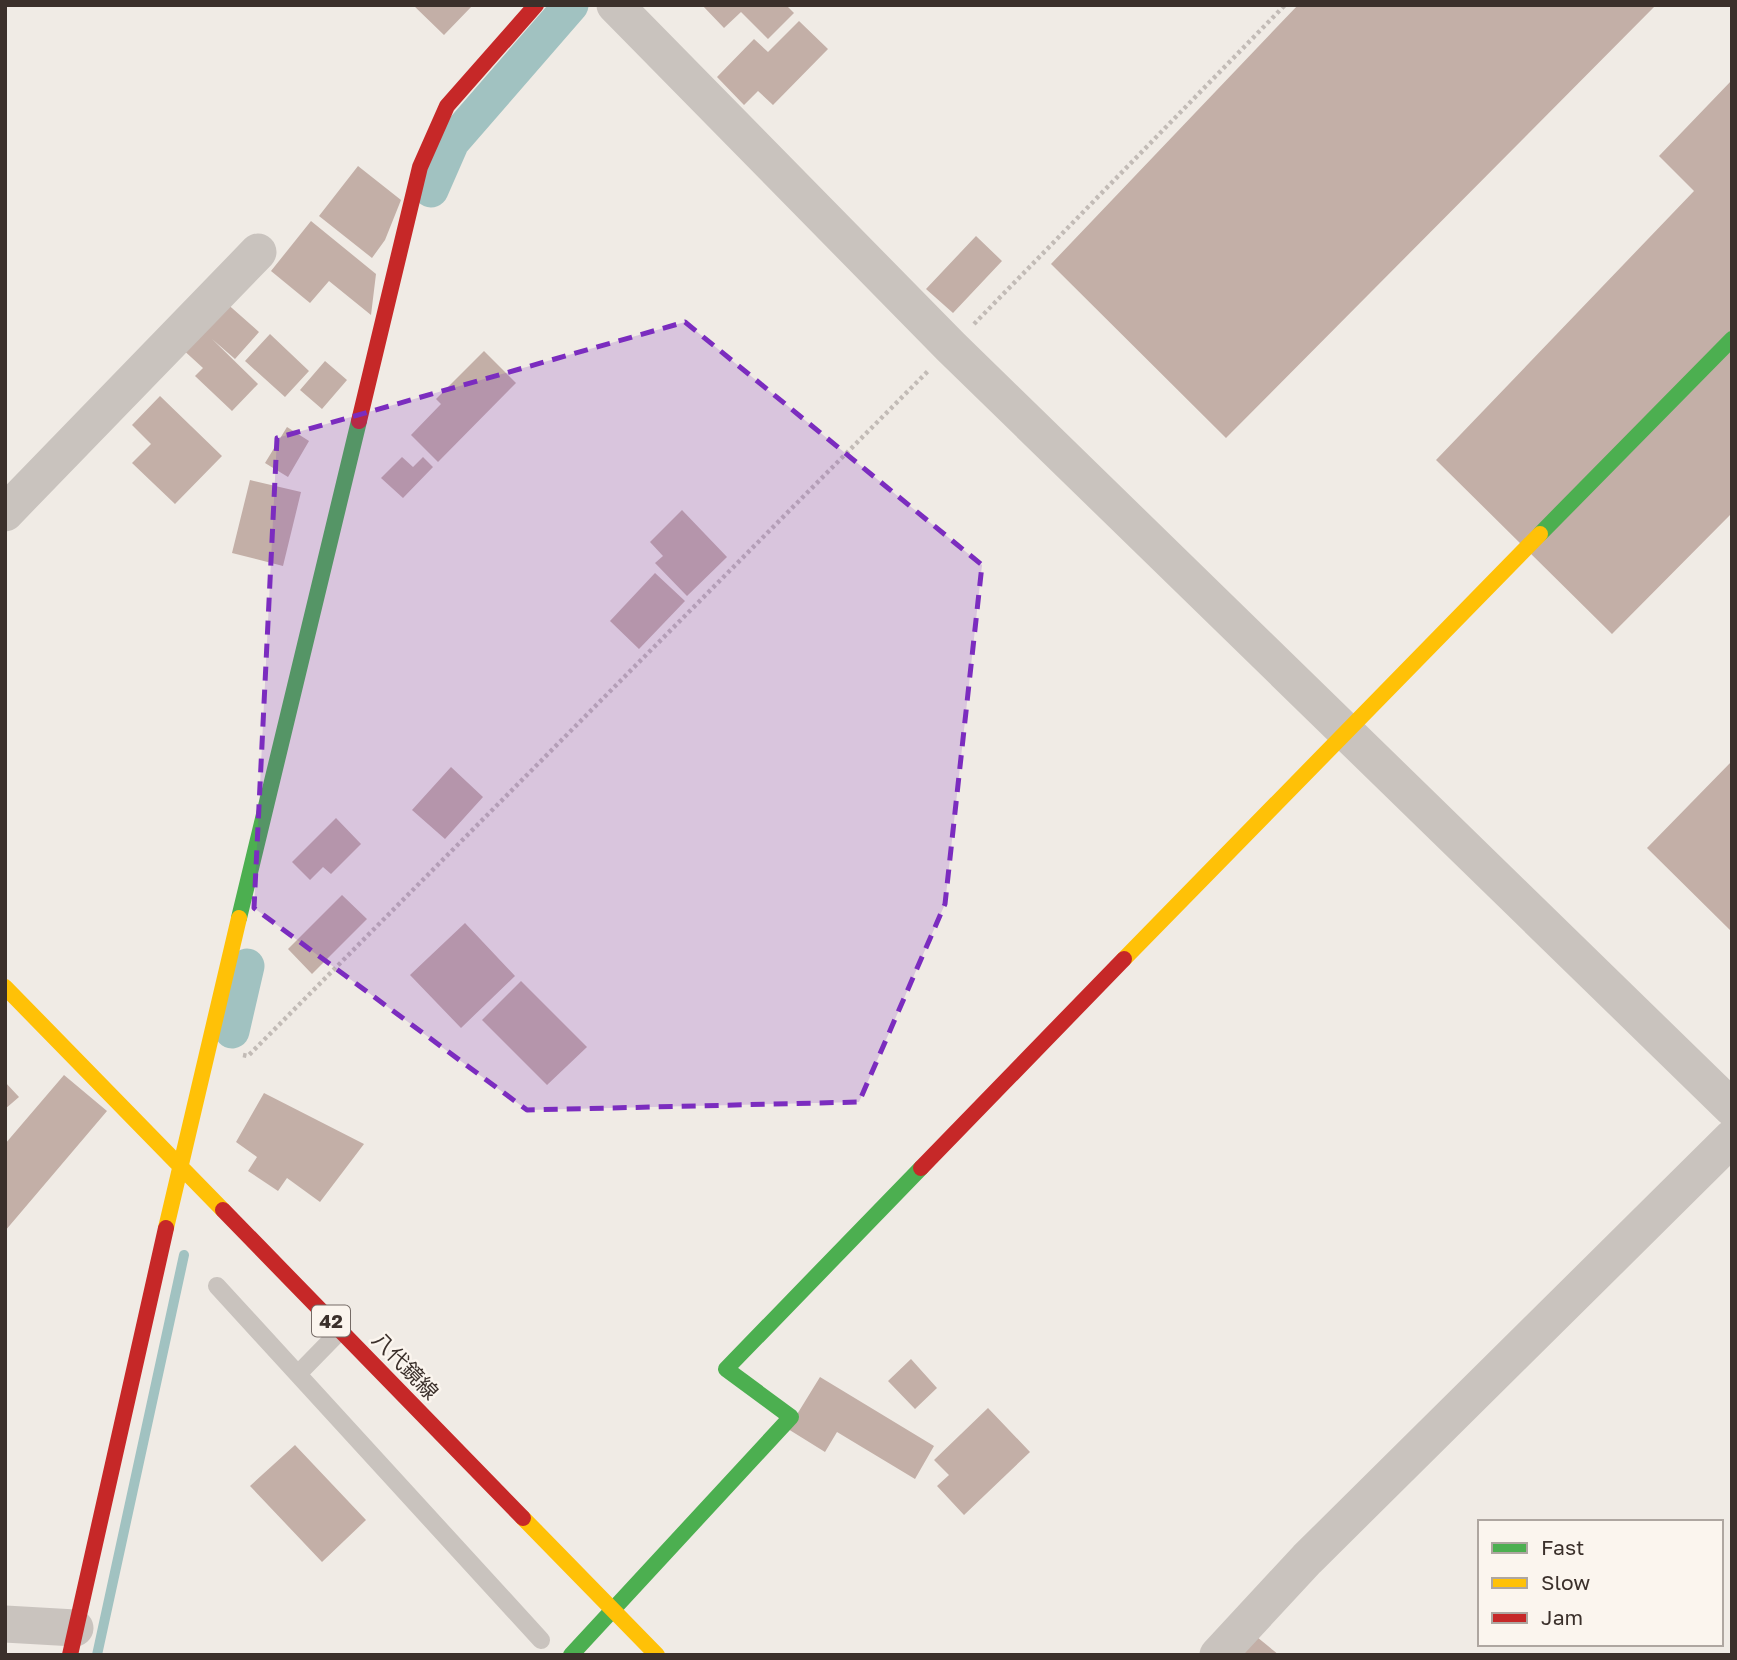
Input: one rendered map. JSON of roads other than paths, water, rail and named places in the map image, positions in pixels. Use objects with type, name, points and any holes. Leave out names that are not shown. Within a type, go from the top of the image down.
[{"type":"street","points":[[5,1624],[73,1636],[180,1165],[420,167],[447,106],[536,5]]},
{"type":"street","points":[[615,5],[951,347],[1732,1108]]},
{"type":"street","points":[[5,513],[258,252]]},
{"type":"street","points":[[571,1655],[791,1417],[726,1368],[1346,730],[1732,340]]},
{"type":"street","name":"八代鏡線","points":[[5,987],[657,1655]]},
{"type":"street","points":[[1218,1655],[1307,1559],[1732,1138]]},
{"type":"lane","points":[[218,1286],[541,1640]]},
{"type":"lane","points":[[298,1374],[341,1331]]},
{"type":"waterway","points":[[431,190],[452,142],[571,5]]},
{"type":"waterway","points":[[232,1031],[247,966]]},
{"type":"waterway","points":[[97,1655],[184,1255]]}]
